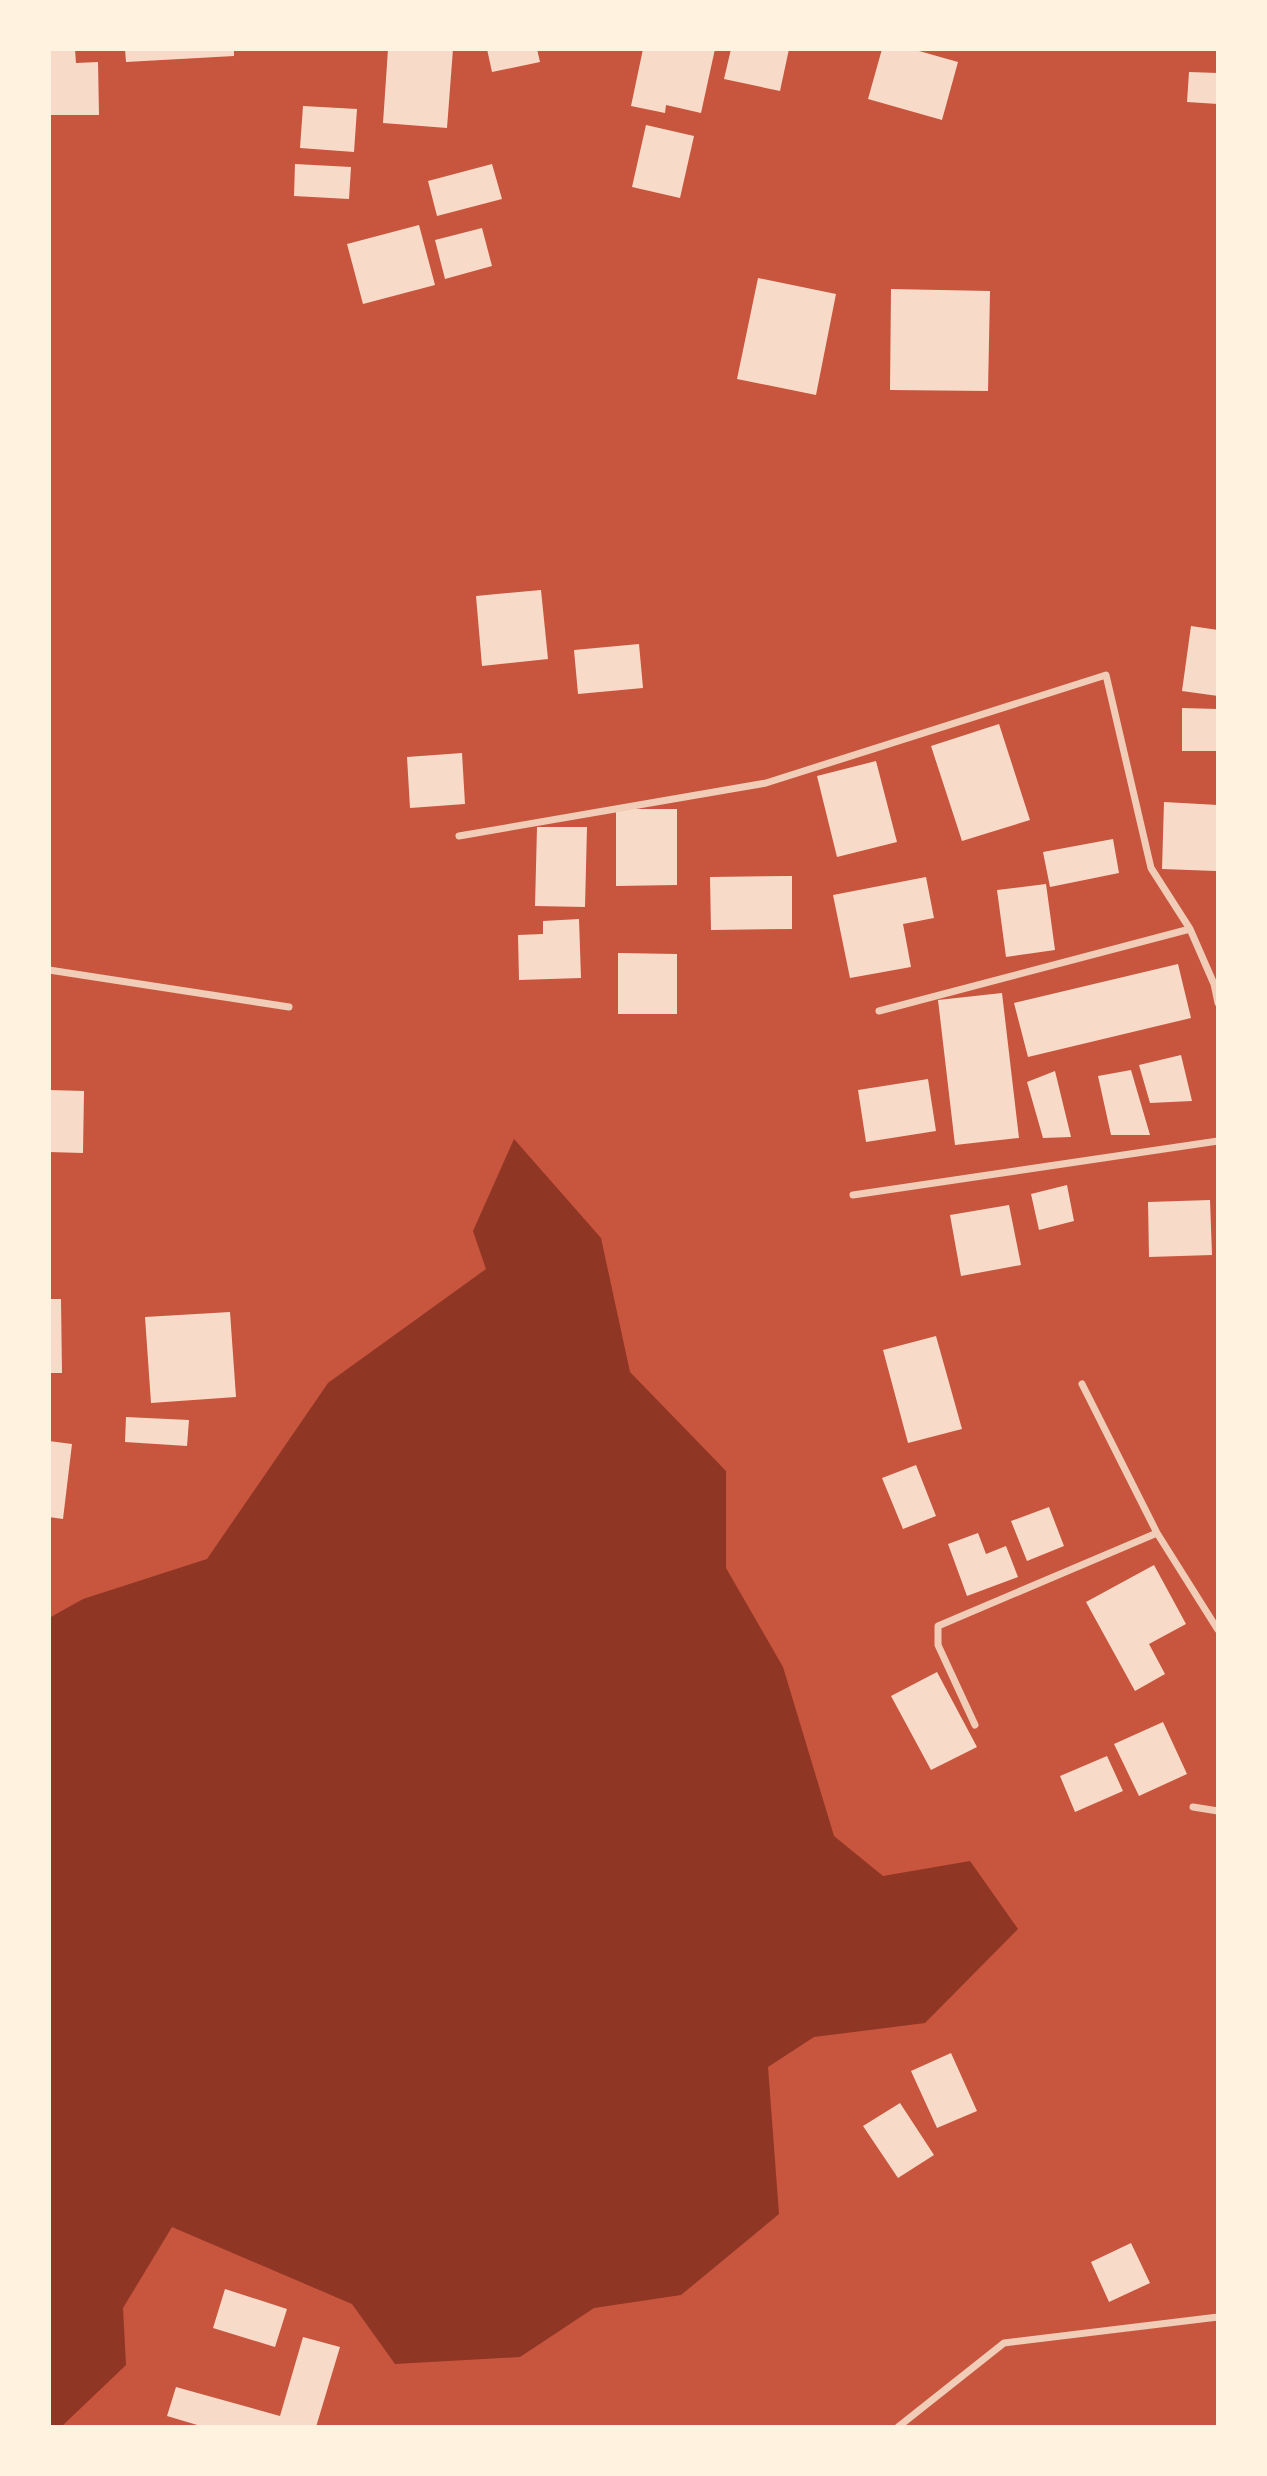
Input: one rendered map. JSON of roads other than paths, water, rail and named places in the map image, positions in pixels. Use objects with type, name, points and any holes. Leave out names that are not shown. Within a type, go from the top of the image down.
[{"type":"street","points":[[459,836],[766,783],[1106,675],[1151,868],[1190,929],[1214,984],[1218,1003]]},
{"type":"street","points":[[879,1011],[1190,929]]},
{"type":"street","points":[[49,970],[289,1007]]},
{"type":"street","points":[[853,1195],[1218,1141]]},
{"type":"street","points":[[1082,1384],[1157,1533],[1218,1630]]},
{"type":"street","points":[[975,1725],[938,1644],[939,1626],[1157,1533]]},
{"type":"street","points":[[1193,1807],[1218,1811]]},
{"type":"street","points":[[898,2427],[1004,2343],[1218,2317]]}]
